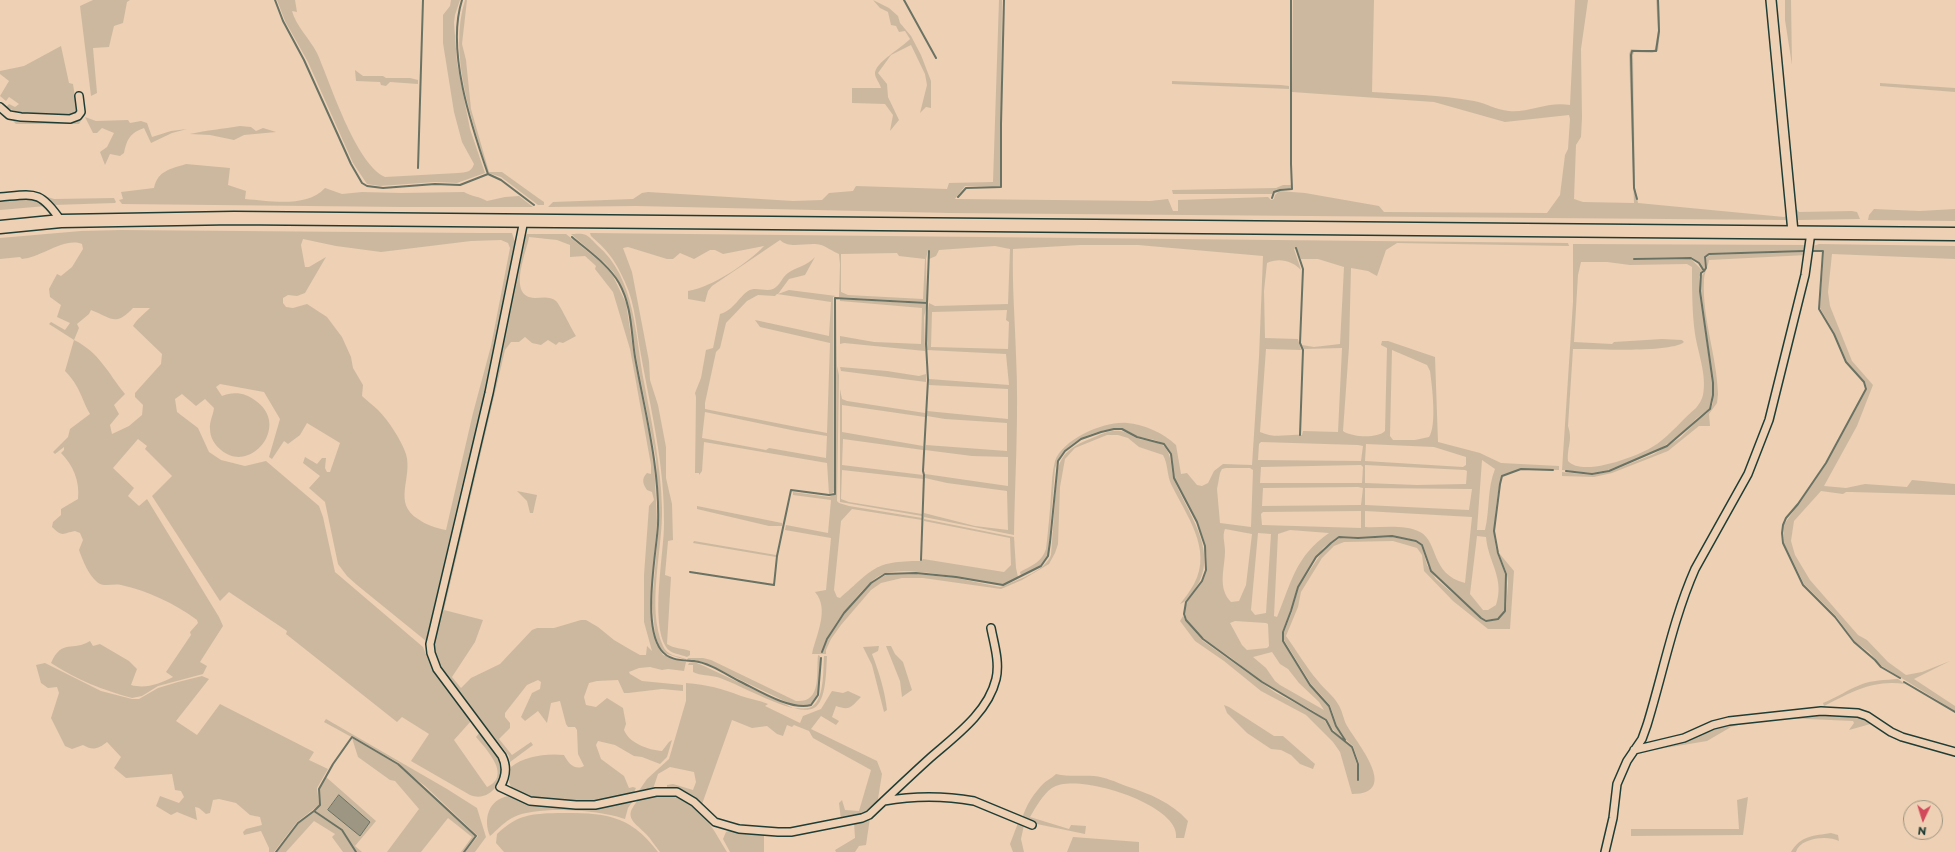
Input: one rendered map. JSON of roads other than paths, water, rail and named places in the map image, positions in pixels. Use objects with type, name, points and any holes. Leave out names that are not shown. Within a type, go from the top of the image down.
[{"type":"highway","points":[[0,227],[61,222],[234,218],[1955,234]]},
{"type":"street","points":[[1771,0],[1793,232]]},
{"type":"street","points":[[0,107],[10,115],[21,117],[70,119],[78,116],[81,112],[79,96]]},
{"type":"street","points":[[0,197],[28,194],[42,199],[50,204],[61,222]]},
{"type":"street","points":[[524,220],[489,393],[430,644],[430,653],[437,669],[505,762],[505,776],[500,787],[530,801],[595,806],[656,792],[676,792],[694,802],[715,822],[727,827],[778,832],[804,830],[862,818],[869,815],[958,733],[986,700],[994,684],[997,668],[991,628]]},
{"type":"street","points":[[1605,852],[1617,784],[1627,761],[1642,739],[1671,632],[1689,583],[1695,569],[1748,474],[1769,420],[1805,274],[1811,232]]},
{"type":"street","points":[[1634,750],[1684,738],[1729,721],[1821,711],[1858,713],[1867,716],[1891,732],[1902,737],[1955,752]]},
{"type":"street","points":[[883,801],[918,798],[974,801],[1032,825]]},
{"type":"waterway","points":[[275,0],[283,21],[304,60],[351,164],[362,183],[367,186],[383,188],[435,184],[460,185],[488,174]]},
{"type":"waterway","points":[[418,168],[423,0]]},
{"type":"waterway","points":[[462,0],[458,20],[457,41],[459,64],[468,111],[488,174],[501,180],[534,205]]},
{"type":"waterway","points":[[904,0],[936,58]]},
{"type":"waterway","points":[[958,197],[966,188],[1001,187],[1004,0]]},
{"type":"waterway","points":[[1272,198],[1274,192],[1292,189],[1291,0]]},
{"type":"waterway","points":[[1637,199],[1634,188],[1631,55],[1632,51],[1656,51],[1659,31],[1658,0]]},
{"type":"waterway","points":[[572,237],[597,258],[614,276],[623,292],[629,310],[635,357],[651,440],[657,482],[658,525],[651,607],[655,638],[661,650],[664,654],[672,658],[700,662],[712,667],[785,703],[803,706],[811,705],[818,695],[821,658]]},
{"type":"waterway","points":[[1296,248],[1303,269],[1300,343],[1303,350],[1300,435]]},
{"type":"waterway","points":[[690,572],[774,585],[777,556],[791,490],[829,495],[835,494],[835,298],[927,303],[929,251]]},
{"type":"waterway","points":[[1704,271],[1706,268],[1705,257],[1709,254],[1805,251]]},
{"type":"waterway","points":[[1813,251],[1823,251],[1819,309],[1834,334],[1846,362],[1864,382],[1866,389],[1826,463],[1798,504],[1786,518],[1782,533],[1783,543],[1803,585],[1835,617],[1854,642],[1881,667],[1900,678]]},
{"type":"waterway","points":[[1566,471],[1592,474],[1609,471],[1667,446],[1710,409],[1713,395],[1713,383],[1700,291],[1701,273],[1704,271],[1699,263],[1691,258],[1634,259]]},
{"type":"waterway","points":[[921,560],[923,471],[928,380],[926,344],[927,303]]},
{"type":"waterway","points":[[822,652],[827,639],[844,613],[871,583],[885,574],[916,573],[956,577],[1003,585],[1041,566],[1048,556],[1058,461],[1065,451],[1081,439],[1101,432],[1122,429],[1137,437],[1164,444],[1171,454],[1174,478],[1197,522],[1205,546],[1206,570],[1202,581],[1186,602],[1184,614],[1186,620],[1203,639],[1262,682],[1326,720],[1332,731],[1352,747],[1358,764],[1358,780]]},
{"type":"waterway","points":[[1345,740],[1336,726],[1329,706],[1310,685],[1283,641],[1283,632],[1298,587],[1316,557],[1339,537],[1358,538],[1392,536],[1416,541],[1422,545],[1431,571],[1481,618],[1486,621],[1498,619],[1505,611],[1506,574],[1498,553],[1494,531],[1502,476],[1521,469],[1553,470]]},
{"type":"waterway","points":[[1904,682],[1955,712]]},
{"type":"waterway","points":[[314,811],[320,805],[319,789],[333,764],[352,737],[398,764],[476,836],[464,852]]},
{"type":"waterway","points":[[276,852],[298,823],[314,811],[342,830],[356,852]]}]
